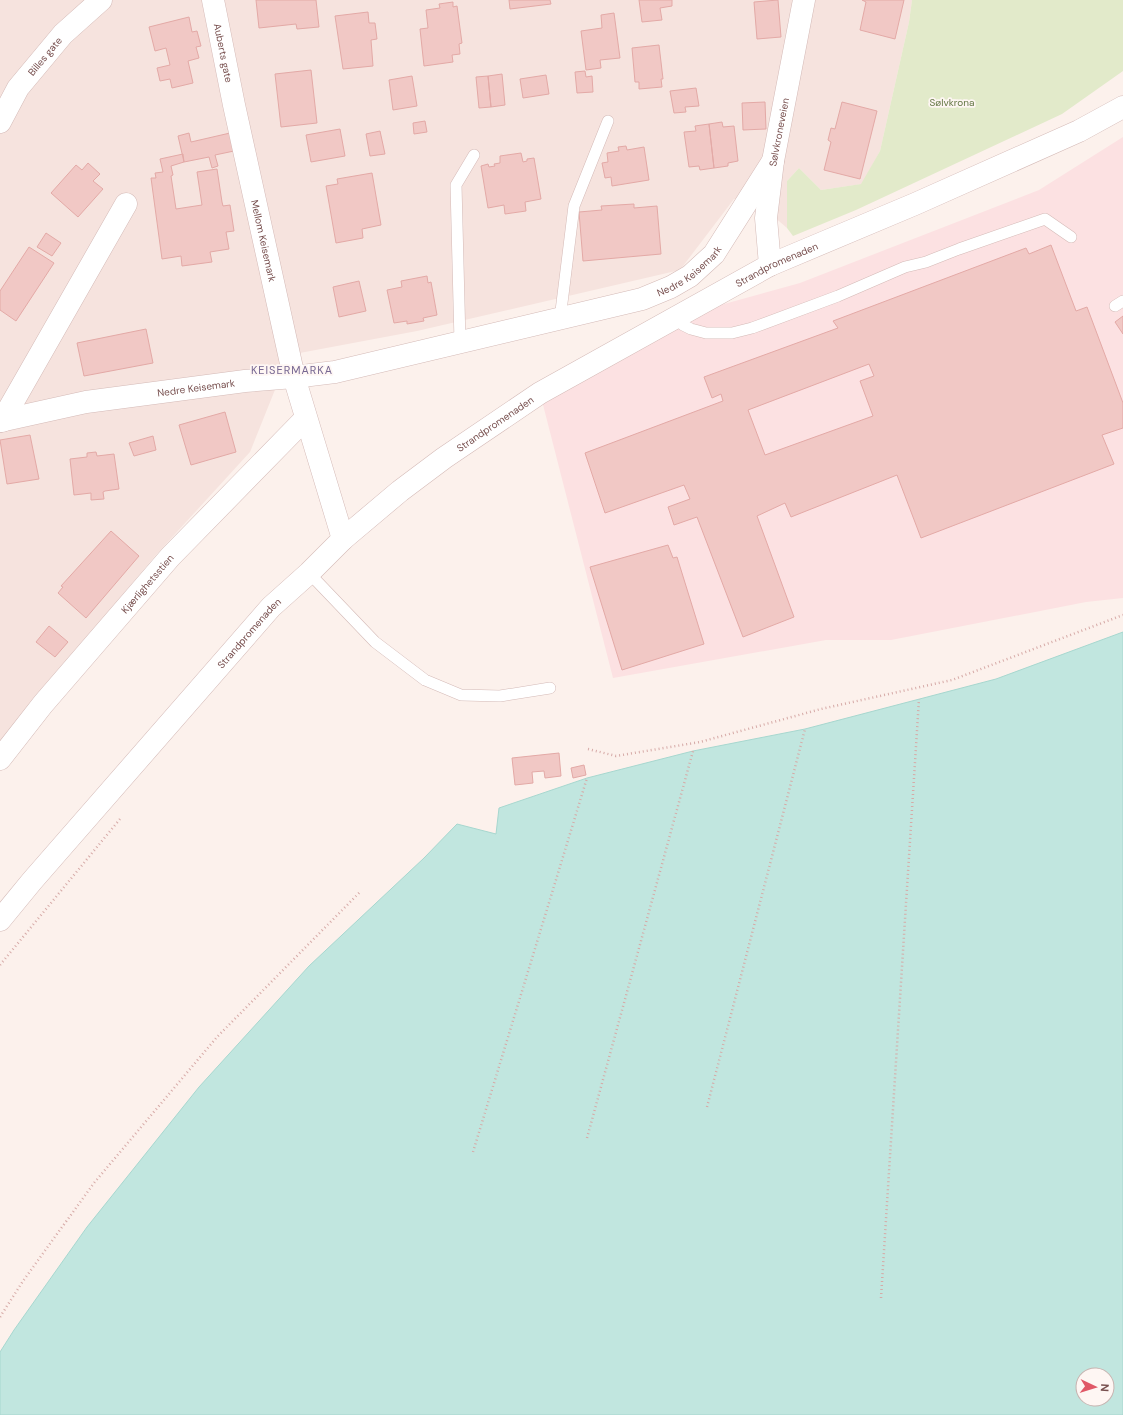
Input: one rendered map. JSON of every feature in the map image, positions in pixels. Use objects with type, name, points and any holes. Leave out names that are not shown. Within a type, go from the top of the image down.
[{"type":"street","name":"Billes gate","points":[[0,122],[18,88],[63,34],[101,0]]},
{"type":"street","name":"Auberts gate","points":[[213,0],[234,105]]},
{"type":"street","name":"Sølvkroneveien","points":[[770,265],[766,218],[773,161],[804,0]]},
{"type":"street","name":"Mellom Keisemark","points":[[234,105],[294,378],[305,419],[343,539]]},
{"type":"street","name":"Strandpromenaden","points":[[0,920],[32,881],[271,607],[309,573],[343,539],[400,491],[444,458],[540,392],[770,265],[914,204],[1079,131],[1123,107]]},
{"type":"street","name":"Nedre Keisemark","points":[[1,421],[86,402],[245,381],[294,378],[334,372],[642,299],[671,288],[690,276],[714,254],[773,161]]},
{"type":"street","name":"Nedre Keisemark","points":[[1,421],[126,204]]},
{"type":"street","name":"Kjærlighetsstien","points":[[0,759],[43,704],[170,557],[305,419]]},
{"type":"lane","points":[[560,319],[574,206],[608,121]]},
{"type":"lane","points":[[460,342],[456,185],[474,155]]},
{"type":"lane","points":[[677,317],[683,325],[691,330],[706,333],[732,333],[752,328],[838,296],[905,267],[926,262],[1045,219],[1071,237]]},
{"type":"lane","points":[[309,573],[375,642],[425,680],[461,695],[500,696],[550,688]]},
{"type":"path","points":[[588,749],[616,756],[700,742],[821,709],[952,680],[1123,615]]},
{"type":"path","points":[[881,1298],[919,699]]},
{"type":"path","points":[[707,1107],[804,729]]},
{"type":"path","points":[[587,1138],[693,751]]},
{"type":"path","points":[[473,1152],[587,778]]},
{"type":"path","points":[[0,1317],[23,1281],[94,1183],[217,1038],[361,891]]},
{"type":"shaded area","points":[[0,0],[912,0],[909,22],[880,151],[862,184],[821,190],[799,168],[787,181],[787,228],[759,204],[734,199],[680,270],[417,331],[289,355],[250,452],[155,556],[0,741]]},
{"type":"shaded area","points":[[1123,137],[1123,598],[1086,602],[891,640],[826,640],[613,678],[540,393],[677,317],[800,283],[1039,190]]},
{"type":"green space","name":"Sølvkrona","points":[[912,0],[1123,0],[1123,71],[1062,114],[856,210],[793,236],[787,228],[787,181],[799,168],[821,190],[861,184],[880,151],[909,22]]},
{"type":"water","points":[[1123,632],[1123,1415],[0,1415],[0,1352],[87,1227],[199,1087],[309,966],[424,858],[457,824],[496,834],[499,808],[587,778],[693,751],[805,729],[996,679]]},
{"type":"building","points":[[256,0],[316,0],[319,27],[297,29],[296,24],[259,28]]},
{"type":"building","points":[[509,0],[550,0],[551,4],[510,9]]},
{"type":"building","points":[[639,0],[672,0],[672,6],[660,8],[662,20],[642,22]]},
{"type":"building","points":[[778,0],[781,37],[757,39],[754,2]]},
{"type":"building","points":[[862,0],[904,0],[895,39],[860,30],[866,2]]},
{"type":"building","points":[[453,2],[453,7],[457,6],[462,43],[459,44],[460,54],[452,55],[453,62],[424,66],[420,29],[428,28],[426,10],[440,8],[439,4]]},
{"type":"building","points":[[368,12],[369,23],[375,23],[377,39],[371,40],[373,66],[343,69],[335,16]]},
{"type":"building","points":[[614,13],[620,58],[600,60],[601,68],[586,70],[581,31],[602,28],[601,15]]},
{"type":"building","points":[[189,17],[192,32],[197,31],[201,46],[196,47],[199,58],[188,61],[193,83],[172,88],[170,79],[160,81],[157,68],[170,65],[166,48],[155,51],[149,27]]},
{"type":"building","points":[[659,45],[663,79],[661,79],[662,87],[639,89],[639,82],[635,82],[632,48]]},
{"type":"building","points":[[311,70],[317,123],[281,127],[275,74]]},
{"type":"building","points":[[585,71],[586,77],[592,76],[593,92],[577,93],[575,72]]},
{"type":"building","points":[[502,74],[505,105],[491,107],[488,76]]},
{"type":"building","points":[[546,75],[549,94],[523,98],[520,79]]},
{"type":"building","points":[[412,76],[417,106],[393,110],[389,80]]},
{"type":"building","points":[[488,76],[491,107],[479,108],[476,77]]},
{"type":"building","points":[[696,88],[699,106],[685,107],[686,112],[674,113],[670,91]]},
{"type":"building","points":[[765,102],[766,129],[743,130],[742,103]]},
{"type":"building","points":[[842,102],[877,111],[860,179],[824,170],[831,142],[828,140],[831,128],[835,129]]},
{"type":"building","points":[[425,121],[427,132],[414,134],[413,123]]},
{"type":"building","points":[[722,122],[723,127],[734,126],[738,161],[728,163],[728,166],[714,168],[709,124]]},
{"type":"building","points":[[709,124],[714,168],[700,170],[699,166],[689,167],[684,132],[696,131],[695,126]]},
{"type":"building","points":[[340,129],[345,156],[311,162],[306,135]]},
{"type":"building","points":[[380,131],[385,154],[370,156],[366,134]]},
{"type":"building","points":[[189,133],[191,142],[230,133],[234,151],[215,155],[218,166],[212,168],[209,157],[184,162],[178,136]]},
{"type":"building","points":[[626,146],[627,150],[644,147],[649,180],[612,186],[611,177],[605,178],[602,163],[608,162],[607,153],[619,151],[618,147]]},
{"type":"building","points":[[521,153],[523,162],[527,161],[527,159],[534,158],[541,199],[525,202],[526,211],[505,214],[504,205],[488,208],[481,166],[488,164],[489,167],[495,166],[494,164],[500,163],[500,156]]},
{"type":"building","points":[[183,154],[184,162],[171,166],[176,209],[202,205],[197,172],[217,169],[223,206],[230,205],[234,231],[226,232],[229,249],[210,252],[212,262],[182,266],[181,256],[162,259],[151,178],[156,178],[155,173],[163,172],[160,159]]},
{"type":"building","points":[[88,163],[100,174],[93,181],[103,189],[78,217],[51,193],[76,165],[82,170]]},
{"type":"building","points":[[372,173],[381,225],[362,229],[363,238],[336,243],[326,186],[338,184],[337,179]]},
{"type":"building","points":[[634,204],[634,208],[657,206],[661,254],[583,261],[579,212],[602,210],[601,206]]},
{"type":"building","points":[[46,233],[61,243],[52,256],[37,247]]},
{"type":"building","points":[[1051,245],[1076,311],[1087,307],[1123,403],[1123,428],[1102,435],[1114,464],[921,538],[897,475],[791,517],[785,503],[757,516],[794,617],[743,637],[697,517],[674,525],[668,507],[690,499],[684,485],[605,513],[585,453],[723,401],[721,394],[712,398],[704,377],[838,328],[833,321],[1026,248],[1029,254]],"holes":[[[869,364],[874,376],[860,381],[873,416],[765,455],[748,410]]]},
{"type":"building","points":[[29,247],[54,263],[16,321],[0,310],[0,291]]},
{"type":"building","points":[[427,276],[428,283],[431,282],[437,315],[423,318],[424,321],[407,324],[407,321],[394,323],[387,290],[402,287],[401,281]]},
{"type":"building","points":[[359,281],[366,311],[339,317],[333,287]]},
{"type":"building","points":[[1123,316],[1123,334],[1115,322]]},
{"type":"building","points":[[146,329],[153,363],[84,376],[77,343]]},
{"type":"building","points":[[225,412],[236,452],[191,465],[179,425]]},
{"type":"building","points":[[30,435],[39,479],[7,484],[0,440]]},
{"type":"building","points":[[153,436],[156,450],[134,456],[129,443]]},
{"type":"building","points":[[96,452],[97,456],[114,454],[119,489],[103,492],[104,499],[91,500],[91,493],[74,495],[70,459],[87,457],[87,453]]},
{"type":"building","points":[[111,531],[139,556],[86,618],[58,593],[63,587],[61,586]]},
{"type":"building","points":[[668,545],[673,558],[677,557],[704,644],[622,670],[590,567]]},
{"type":"building","points":[[49,626],[68,642],[55,657],[36,642]]},
{"type":"building","points":[[559,753],[561,776],[545,778],[544,771],[532,772],[533,783],[515,785],[512,758]]},
{"type":"building","points":[[584,765],[586,775],[573,778],[571,768]]},
{"type":"district","name":"KEISERMARKA","points":[[292,370]]}]
